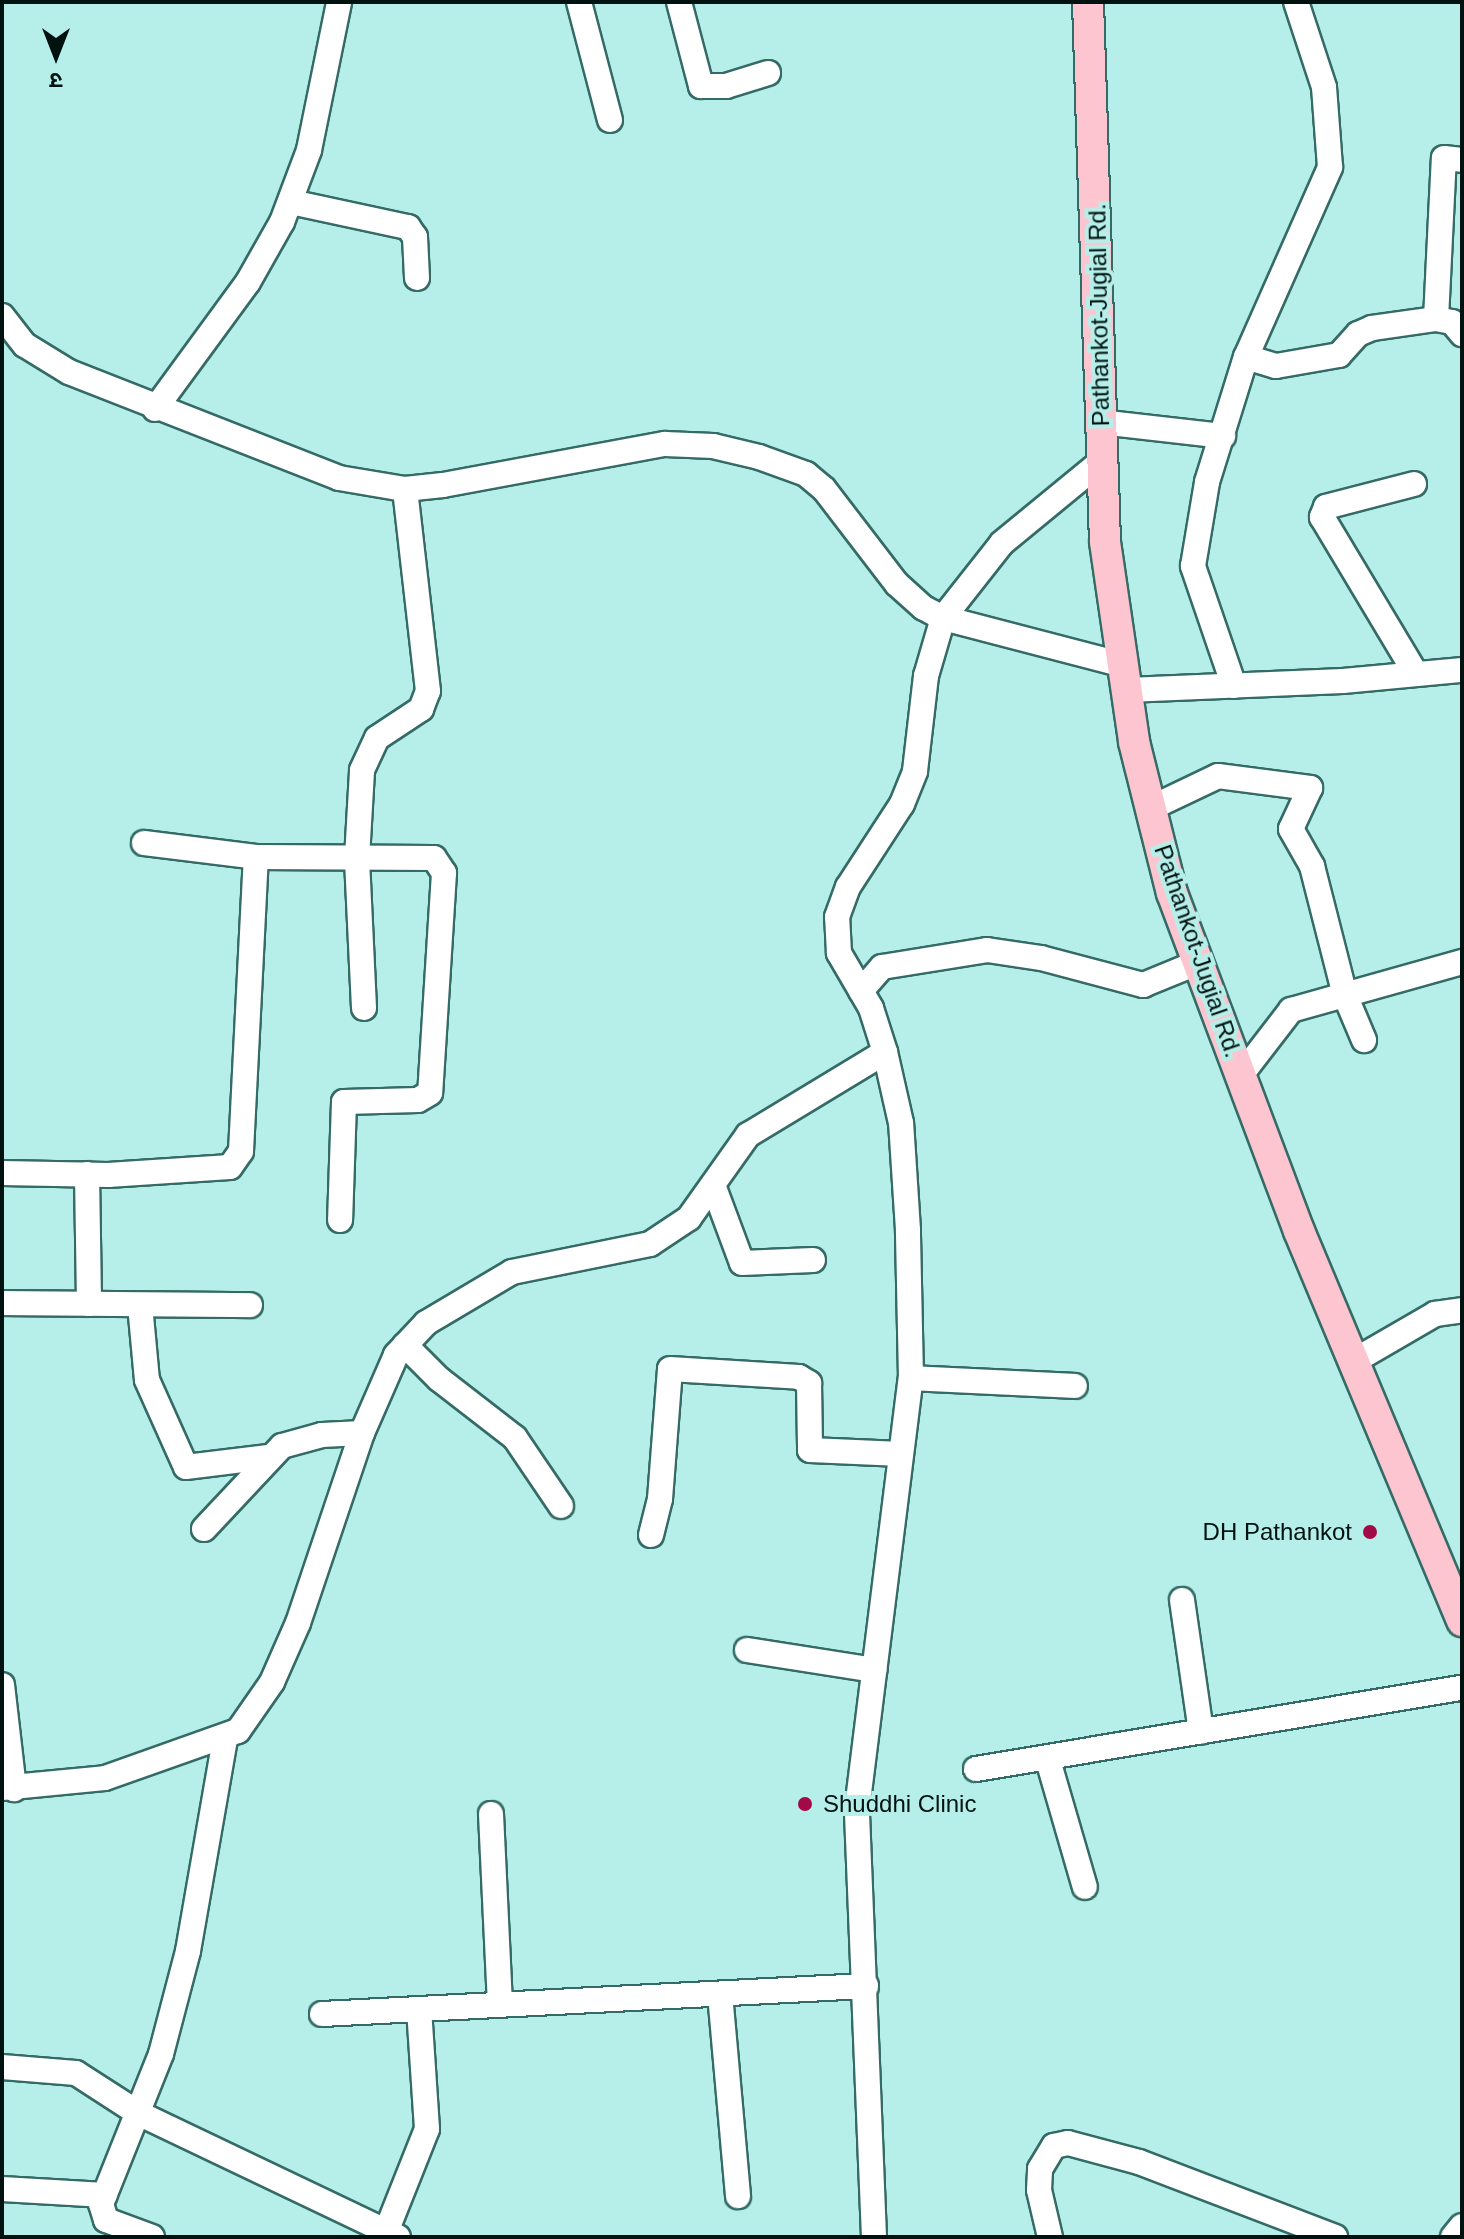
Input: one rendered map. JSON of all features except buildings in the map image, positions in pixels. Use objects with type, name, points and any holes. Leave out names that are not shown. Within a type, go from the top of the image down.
[{"type":"main road","name":"Pathankot-Jugial Rd.","points":[[1088,2],[1098,200],[1100,422],[1105,542],[1125,677],[1151,808],[1172,893],[1241,1075],[1354,1361],[1462,1621]]},
{"type":"street","points":[[155,409],[248,282],[291,202],[309,150],[339,2]]},
{"type":"street","points":[[579,2],[610,120]]},
{"type":"street","points":[[679,2],[701,86],[726,86],[768,73]]},
{"type":"street","points":[[1234,686],[1193,566],[1207,482],[1246,357],[1330,167],[1324,87],[1296,2]]},
{"type":"street","points":[[1436,319],[1444,158],[1462,160]]},
{"type":"street","points":[[291,202],[408,227],[415,237],[417,278]]},
{"type":"street","points":[[2,316],[44,358],[155,409],[339,478],[405,489],[665,444],[713,446],[806,474],[824,489],[897,584],[943,618],[1125,677],[1234,686],[1462,670]]},
{"type":"street","points":[[1246,357],[1276,366],[1339,355],[1358,334],[1372,328],[1436,319],[1452,322],[1462,334]]},
{"type":"street","points":[[1100,422],[1223,436]]},
{"type":"street","points":[[874,2237],[857,1809],[911,1378],[905,1170],[885,1052],[861,991],[836,944],[841,902],[908,790],[926,676],[943,618],[1002,543],[1102,461]]},
{"type":"street","points":[[1414,484],[1335,504],[1322,511],[1322,517],[1416,674]]},
{"type":"street","points":[[364,1008],[357,858],[362,770],[370,747],[421,709],[428,691],[405,489]]},
{"type":"street","points":[[1151,808],[1218,776],[1310,788],[1291,829],[1312,866],[1345,995],[1364,1040]]},
{"type":"street","points":[[144,843],[256,857],[434,858],[444,873],[430,1093],[418,1100],[344,1102],[340,1220]]},
{"type":"street","points":[[2,1173],[213,1171],[237,1161],[241,1151],[256,857]]},
{"type":"street","points":[[861,991],[882,967],[987,950],[1041,958],[1143,985],[1199,962]]},
{"type":"street","points":[[1241,1075],[1291,1010],[1462,962]]},
{"type":"street","points":[[2,1685],[8,1789],[105,1778],[225,1739],[254,1714],[277,1670],[362,1433],[396,1355],[426,1323],[512,1272],[650,1244],[689,1218],[748,1135],[768,1120],[885,1052]]},
{"type":"street","points":[[87,1174],[89,1304]]},
{"type":"street","points":[[713,1185],[742,1263],[813,1260]]},
{"type":"street","points":[[2,1303],[250,1305]]},
{"type":"street","points":[[140,1305],[147,1380],[186,1467],[268,1457]]},
{"type":"street","points":[[1354,1361],[1435,1314],[1462,1310]]},
{"type":"street","points":[[405,1345],[439,1379],[515,1438],[561,1506]]},
{"type":"street","points":[[651,1535],[660,1499],[670,1369],[799,1377],[809,1383],[810,1450],[901,1454]]},
{"type":"street","points":[[911,1378],[1075,1386]]},
{"type":"street","points":[[204,1529],[268,1457],[295,1441],[362,1433]]},
{"type":"street","points":[[1182,1600],[1201,1732]]},
{"type":"street","points":[[747,1650],[874,1670]]},
{"type":"street","points":[[976,1769],[1048,1760],[1462,1688]]},
{"type":"street","points":[[152,2237],[102,2217],[105,2195],[161,2054],[188,1951],[225,1739]]},
{"type":"street","points":[[1048,1760],[1085,1887]]},
{"type":"street","points":[[491,1814],[500,2005]]},
{"type":"street","points":[[322,2014],[866,1986]]},
{"type":"street","points":[[720,1994],[738,2196]]},
{"type":"street","points":[[2,2067],[76,2073],[138,2113],[389,2235],[427,2129],[419,2009]]},
{"type":"street","points":[[1050,2237],[1039,2190],[1040,2169],[1054,2146],[1068,2143],[1139,2162],[1335,2237]]},
{"type":"street","points":[[2,2189],[105,2195]]},
{"type":"street","points":[[1453,2237],[1462,2226]]},
{"type":"place","name":"DH Pathankot","points":[[1370,1532]]},
{"type":"place","name":"Shuddhi Clinic","points":[[805,1804]]}]
